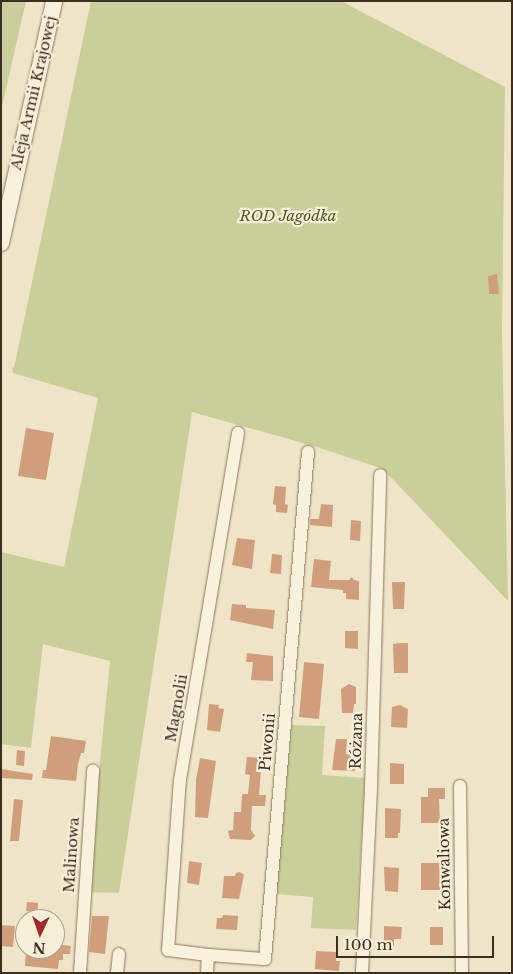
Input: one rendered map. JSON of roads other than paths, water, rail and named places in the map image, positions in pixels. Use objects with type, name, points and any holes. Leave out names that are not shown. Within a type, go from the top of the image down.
[{"type":"street","name":"Aleja Armii Krajowej","points":[[1,243],[54,1]]},
{"type":"street","name":"Magnolii","points":[[208,955],[168,950],[180,780],[238,433]]},
{"type":"street","name":"Piwonii","points":[[208,955],[266,959],[308,452]]},
{"type":"street","name":"Różana","points":[[362,973],[371,787],[380,475]]},
{"type":"street","name":"Malinowa","points":[[80,973],[93,770]]},
{"type":"street","name":"Konwaliowa","points":[[460,786],[462,973]]},
{"type":"street","points":[[117,973],[119,954]]},
{"type":"street","points":[[207,973],[208,955]]},
{"type":"park label","name":"ROD Jagódka","points":[[288,216]]}]
